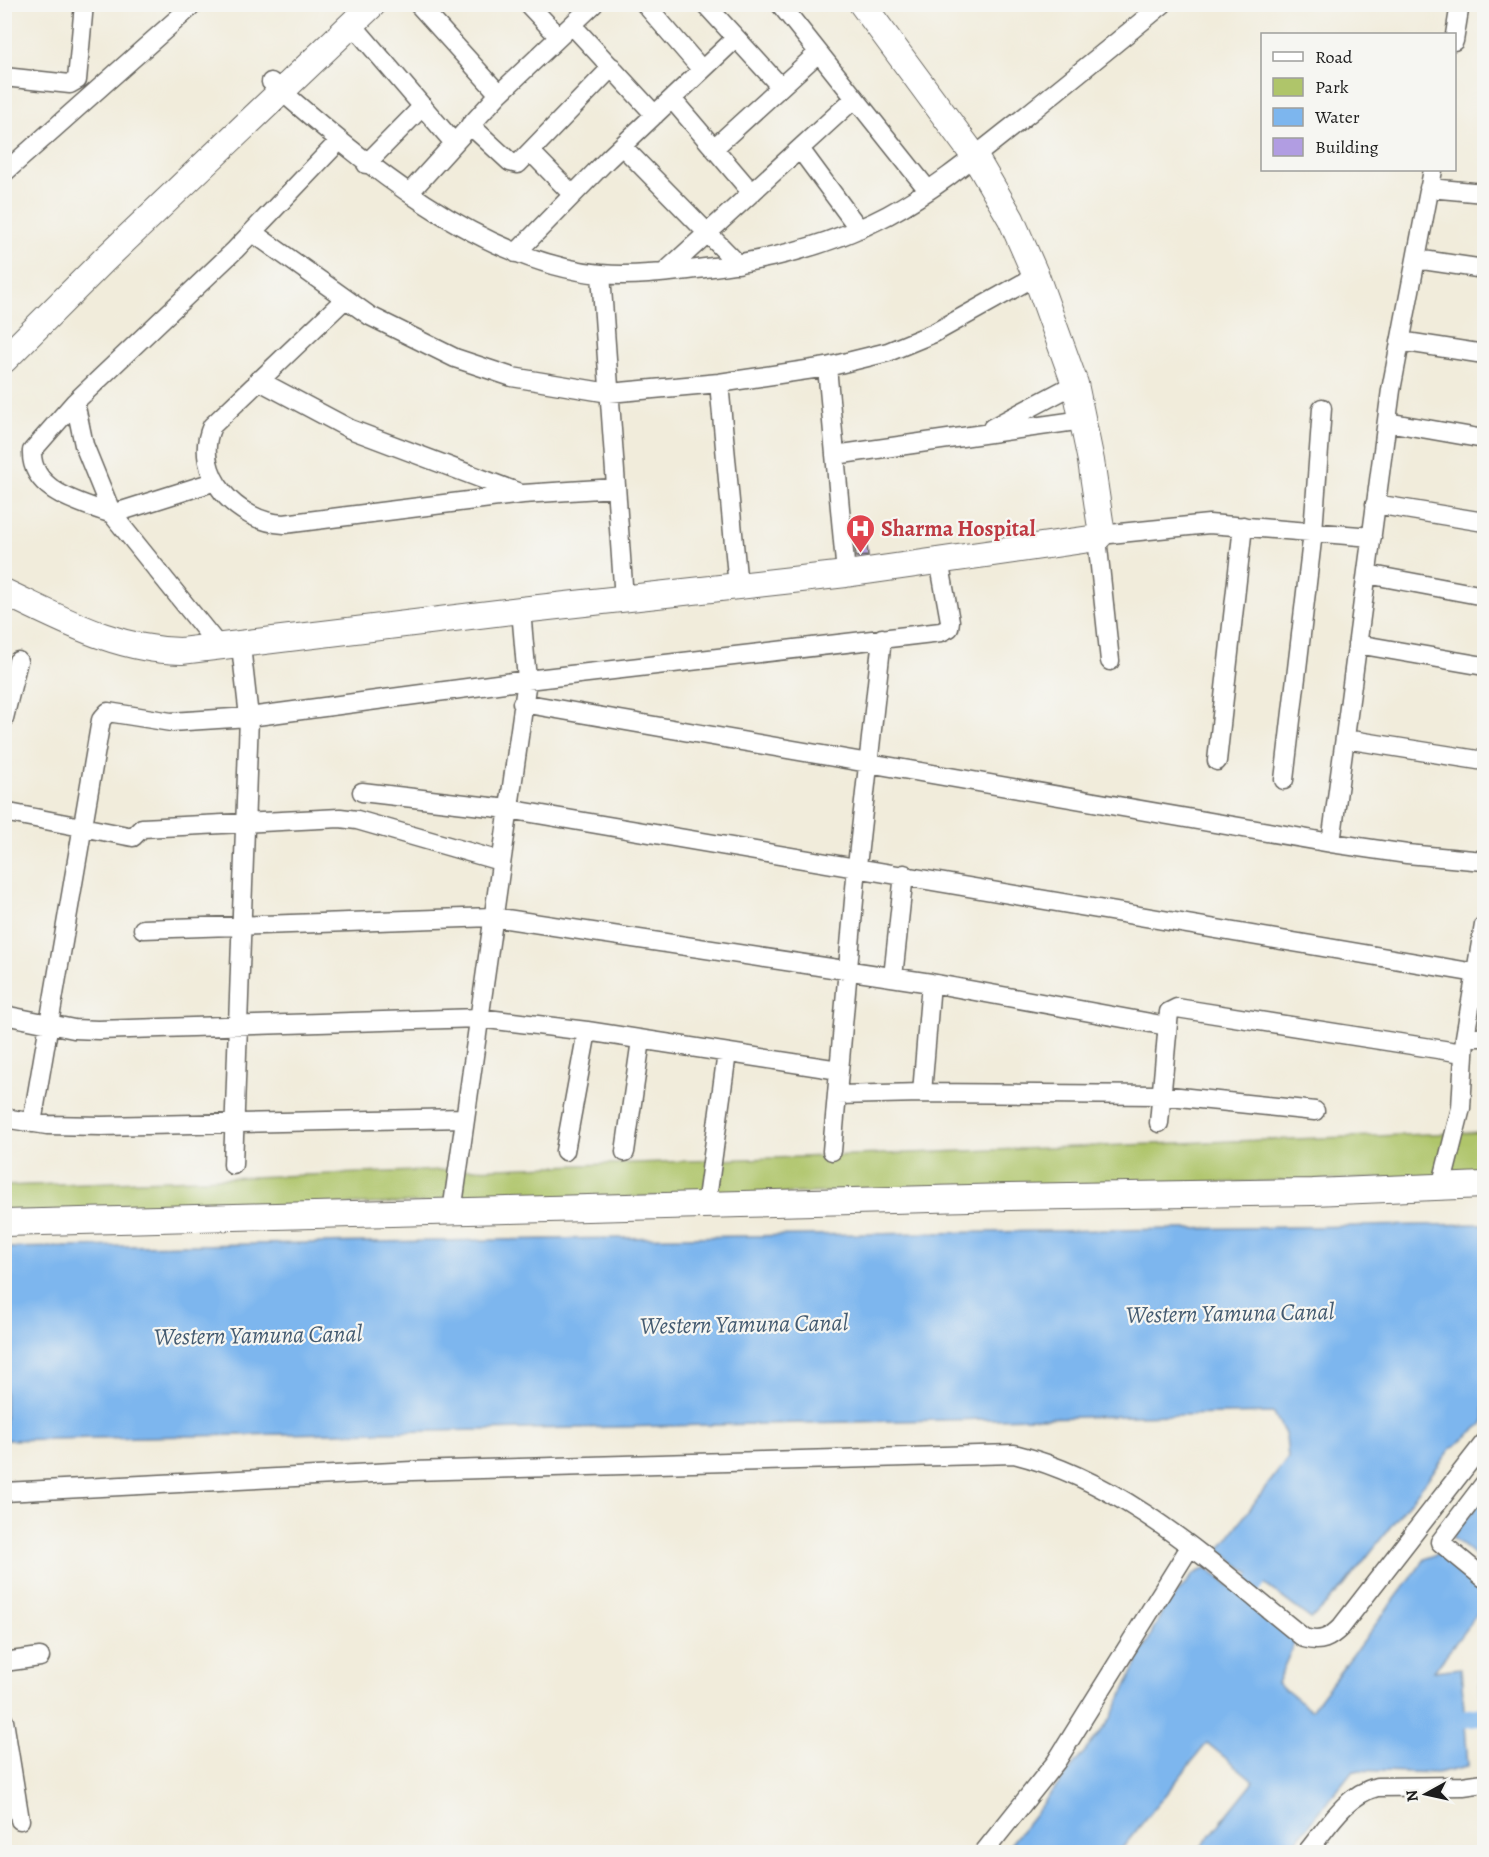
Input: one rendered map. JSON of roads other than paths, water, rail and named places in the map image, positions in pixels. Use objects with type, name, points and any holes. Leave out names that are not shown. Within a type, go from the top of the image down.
[{"type":"street","points":[[4,77],[70,84],[77,80],[84,4]]},
{"type":"street","points":[[7,168],[194,4]]},
{"type":"street","points":[[4,337],[276,87],[352,14],[373,4]]},
{"type":"street","points":[[418,4],[499,94]]},
{"type":"street","points":[[528,4],[612,67],[655,115]]},
{"type":"street","points":[[410,192],[499,94],[594,4]]},
{"type":"street","points":[[645,4],[702,70]]},
{"type":"street","points":[[705,4],[780,86]]},
{"type":"street","points":[[780,4],[928,190]]},
{"type":"street","points":[[862,4],[975,157],[1011,219],[1036,276],[1075,384],[1083,420],[1099,537],[1110,661]]},
{"type":"street","points":[[276,87],[366,164],[480,237],[516,253],[602,274],[665,272],[738,264],[805,249],[859,229],[928,190],[975,157],[1163,4]]},
{"type":"street","points":[[1456,34],[1460,4]]},
{"type":"street","points":[[352,14],[423,106],[454,142]]},
{"type":"street","points":[[516,253],[622,146],[736,38]]},
{"type":"street","points":[[714,148],[818,53]]},
{"type":"street","points":[[470,125],[514,165],[531,152],[612,67]]},
{"type":"street","points":[[4,360],[276,87]]},
{"type":"street","points":[[665,272],[855,98]]},
{"type":"street","points":[[672,99],[752,193]]},
{"type":"street","points":[[366,164],[423,106]]},
{"type":"street","points":[[213,482],[112,514],[64,495],[47,485],[34,469],[32,451],[75,402],[252,232],[339,141]]},
{"type":"street","points":[[622,146],[738,264]]},
{"type":"street","points":[[800,149],[859,229]]},
{"type":"street","points":[[531,152],[573,195]]},
{"type":"street","points":[[1331,843],[1387,422],[1433,171]]},
{"type":"street","points":[[1429,188],[1485,193]]},
{"type":"street","points":[[252,232],[344,300],[380,321],[455,358],[512,377],[609,393],[719,383],[827,367],[912,343],[1036,276]]},
{"type":"street","points":[[1416,259],[1485,269]]},
{"type":"street","points":[[602,274],[624,600]]},
{"type":"street","points":[[344,300],[258,380],[209,432],[205,447],[213,482],[248,514],[271,523],[523,494],[615,488]]},
{"type":"street","points":[[1400,341],[1485,354]]},
{"type":"street","points":[[827,367],[846,574]]},
{"type":"street","points":[[258,380],[350,429],[523,494]]},
{"type":"street","points":[[719,383],[738,587]]},
{"type":"street","points":[[980,435],[1075,384]]},
{"type":"street","points":[[75,402],[84,445],[112,514],[230,647],[249,717],[233,1166]]},
{"type":"street","points":[[1284,780],[1312,532],[1322,408]]},
{"type":"street","points":[[835,456],[1083,420]]},
{"type":"street","points":[[1387,422],[1485,439]]},
{"type":"street","points":[[1375,504],[1485,522]]},
{"type":"street","points":[[4,592],[103,638],[127,646],[180,651],[846,574],[1099,537],[1209,524],[1372,537]]},
{"type":"street","points":[[1217,761],[1243,526]]},
{"type":"street","points":[[32,1123],[47,1024],[101,720],[108,712],[171,722],[249,717],[527,680],[941,632],[949,628],[939,560]]},
{"type":"street","points":[[1367,574],[1485,596]]},
{"type":"street","points":[[452,1212],[527,680],[522,610]]},
{"type":"street","points":[[832,1151],[857,866],[882,638]]},
{"type":"street","points":[[1357,644],[1485,666]]},
{"type":"street","points":[[4,718],[18,661]]},
{"type":"street","points":[[522,703],[1331,843],[1407,854],[1485,861]]},
{"type":"street","points":[[1345,739],[1485,760]]},
{"type":"street","points":[[362,792],[508,809],[857,866],[1476,973]]},
{"type":"street","points":[[4,812],[133,837],[142,828],[247,821],[328,818],[357,820],[500,861]]},
{"type":"street","points":[[893,977],[904,874]]},
{"type":"street","points":[[143,928],[493,917],[931,983],[1167,1026]]},
{"type":"street","points":[[1441,1186],[1461,1108],[1464,1045],[1485,925]]},
{"type":"street","points":[[921,1093],[931,983]]},
{"type":"street","points":[[1158,1124],[1169,1012],[1177,1008],[1464,1045],[1485,1037]]},
{"type":"street","points":[[4,1015],[47,1024],[98,1030],[479,1018],[587,1031],[839,1070]]},
{"type":"street","points":[[565,1151],[587,1031]]},
{"type":"street","points":[[625,1152],[641,1040]]},
{"type":"street","points":[[706,1206],[727,1053]]},
{"type":"street","points":[[837,1095],[921,1093],[1160,1095],[1315,1111]]},
{"type":"street","points":[[4,1118],[65,1126],[234,1125],[464,1118]]},
{"type":"street","points":[[4,1223],[1009,1197],[1313,1192],[1485,1185]]},
{"type":"street","points":[[4,1492],[412,1471],[1014,1454],[1042,1461],[1109,1491],[1137,1507],[1305,1638],[1313,1640],[1331,1637],[1485,1443]]},
{"type":"street","points":[[1485,1484],[1441,1538],[1442,1545],[1485,1578]]},
{"type":"street","points":[[984,1852],[1056,1762],[1190,1547]]},
{"type":"street","points":[[4,1662],[40,1658]]},
{"type":"street","points":[[4,1722],[20,1820]]},
{"type":"street","points":[[1307,1852],[1341,1810],[1365,1790],[1377,1787],[1463,1786],[1485,1783]]},
{"type":"water","name":"Western Yamuna Canal","points":[[1484,1224],[1484,1423],[1451,1449],[1344,1586],[1311,1619],[1219,1550],[1288,1458],[1286,1436],[1274,1413],[5,1440],[5,1248]]},
{"type":"water","points":[[1484,1496],[1484,1562],[1452,1537]]},
{"type":"water","points":[[1442,1551],[1484,1584],[1484,1605],[1434,1671],[1461,1668],[1468,1766],[1437,1773],[1353,1770],[1287,1852],[1197,1852],[1254,1781],[1207,1743],[1119,1852],[1004,1852],[1110,1720],[1163,1610],[1194,1574],[1206,1568],[1297,1637],[1277,1683],[1311,1710],[1425,1559]]},
{"type":"water","points":[[1484,1666],[1484,1741],[1479,1667]]},
{"type":"waterway","points":[[1238,1604],[1273,1560]]},
{"type":"waterway","points":[[1441,1722],[1484,1716]]},
{"type":"place","name":"Sharma Hospital","points":[[860,554]]}]
